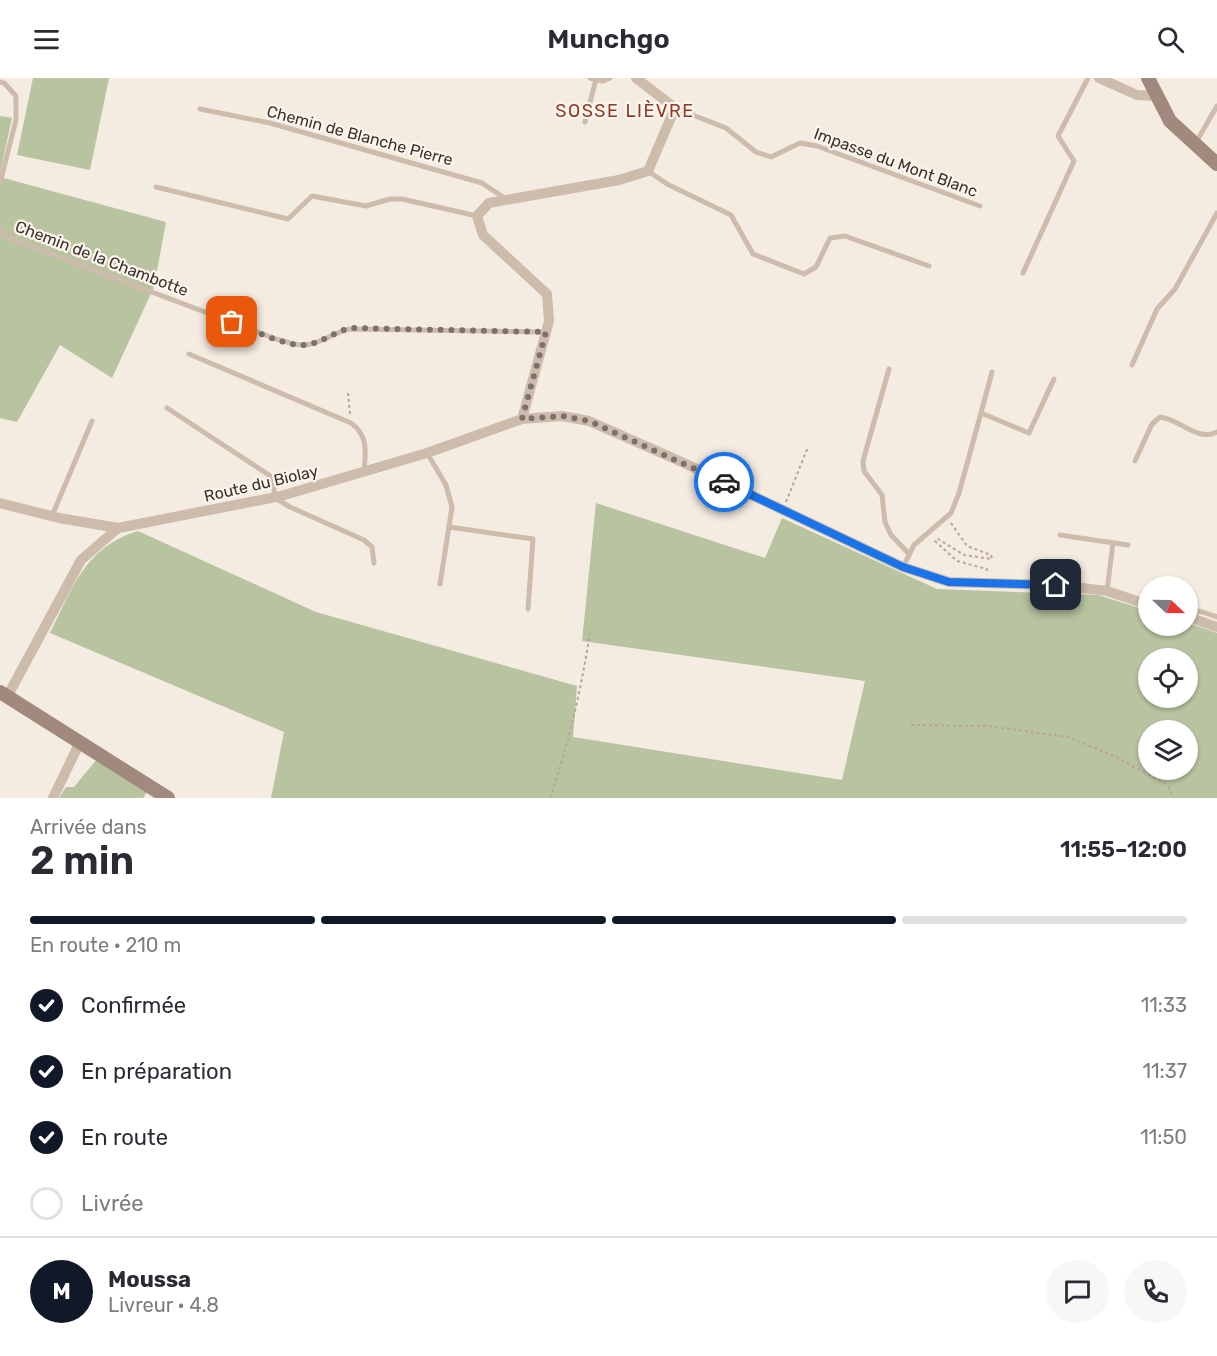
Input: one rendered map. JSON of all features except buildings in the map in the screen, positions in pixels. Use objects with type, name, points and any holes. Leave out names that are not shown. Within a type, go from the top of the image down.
[{"type":"street","points":[[522,419],[546,332],[550,308],[547,294],[483,235],[477,216],[489,204],[619,180],[648,171],[675,108],[636,78]]},
{"type":"street","points":[[1099,78],[1137,95],[1156,96]]},
{"type":"street","points":[[1148,78],[1170,121],[1217,164]]},
{"type":"street","name":"Route du Biolay","points":[[0,503],[52,516],[118,528],[275,498],[427,453],[522,419],[562,416],[589,421],[903,567],[949,582],[1056,585],[1107,591],[1138,601]]},
{"type":"street","points":[[118,528],[81,560],[4,695],[168,798]]},
{"type":"street","points":[[1198,620],[1217,627]]},
{"type":"street","points":[[53,798],[80,742]]},
{"type":"lane","points":[[585,122],[593,79],[610,78]]},
{"type":"lane","points":[[1023,273],[1074,161],[1058,136],[1088,78]]},
{"type":"lane","points":[[0,82],[4,83],[16,96],[16,120],[0,183]]},
{"type":"lane","points":[[1194,145],[1217,106]]},
{"type":"lane","name":"Chemin de Blanche Pierre","points":[[200,108],[270,123],[482,183],[508,200]]},
{"type":"lane","name":"Impasse du Mont Blanc","points":[[675,108],[726,128],[756,152],[771,157],[800,143],[817,146],[980,206]]},
{"type":"lane","points":[[648,171],[667,184],[731,215],[753,254],[804,274],[816,267],[830,238],[845,236],[929,266]]},
{"type":"lane","points":[[156,187],[288,219],[312,196],[366,206],[390,199],[402,199],[477,216]]},
{"type":"lane","points":[[1132,365],[1156,309],[1175,289],[1217,213]]},
{"type":"lane","name":"Chemin de la Chambotte","points":[[0,231],[9,238],[276,339],[303,346],[322,341],[335,332],[350,328],[546,332]]},
{"type":"lane","points":[[189,354],[351,423],[362,433],[365,443],[363,472]]},
{"type":"lane","points":[[889,369],[863,461],[864,471],[882,495],[885,522],[891,535],[909,554]]},
{"type":"lane","points":[[903,567],[914,545],[947,518],[959,493],[992,372]]},
{"type":"lane","points":[[981,413],[1029,433],[1054,379]]},
{"type":"lane","points":[[167,408],[269,475],[273,480],[275,498],[364,540],[372,547],[374,563]]},
{"type":"lane","points":[[1135,461],[1152,424],[1160,417],[1168,418],[1201,435],[1211,435],[1217,432]]},
{"type":"lane","points":[[52,516],[92,421]]},
{"type":"lane","points":[[427,453],[446,485],[452,507],[440,584]]},
{"type":"lane","points":[[449,527],[533,539],[528,609]]},
{"type":"lane","points":[[1060,535],[1128,545]]},
{"type":"lane","points":[[1107,591],[1113,543]]},
{"type":"lane","points":[[1198,612],[1217,617]]},
{"type":"path","points":[[348,393],[351,423]]},
{"type":"path","points":[[782,510],[808,447]]},
{"type":"path","points":[[947,518],[967,546],[992,555],[992,559],[971,557],[951,549],[938,539],[935,541],[957,561],[987,569],[987,572],[975,573]]},
{"type":"path","points":[[550,798],[566,752],[581,692],[590,633]]},
{"type":"path","points":[[911,725],[987,726],[1068,737],[1114,756],[1168,785],[1173,798]]},
{"type":"green space","points":[[33,78],[109,78],[90,170],[17,155]]},
{"type":"green space","points":[[0,116],[12,118],[0,173]]},
{"type":"green space","points":[[0,177],[166,222],[154,287],[112,378],[60,345],[17,422],[0,418]]},
{"type":"green space","points":[[596,503],[765,558],[782,518],[937,589],[1098,595],[1138,608],[1138,636],[1198,636],[1198,626],[1217,633],[1217,798],[271,798],[284,732],[50,633],[74,585],[93,558],[120,538],[138,531],[316,612],[577,686],[573,737],[842,780],[865,681],[582,641]]},
{"type":"green space","points":[[97,759],[147,792],[143,798],[59,798],[66,787],[74,787]]},
{"type":"way so far","points":[[232,322],[276,339],[303,346],[322,341],[335,332],[350,328],[546,332],[522,419],[562,416],[589,421],[724,482]]},
{"type":"district","name":"SOSSE LIÈVRE","points":[[625,111]]},
{"type":"route","points":[[724,482],[903,567],[949,582],[1056,585]]}]
